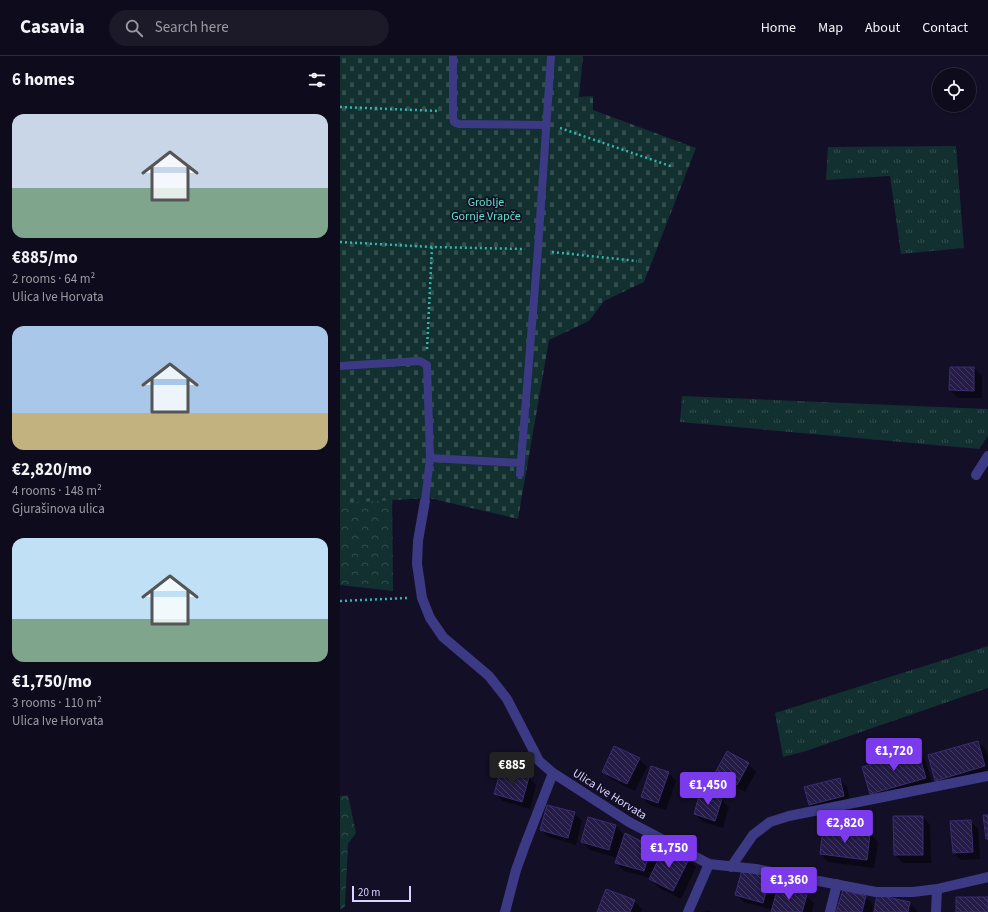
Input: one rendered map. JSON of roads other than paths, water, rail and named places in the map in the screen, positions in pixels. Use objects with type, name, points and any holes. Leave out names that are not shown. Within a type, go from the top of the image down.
[{"type":"street","points":[[976,475],[988,456]]},
{"type":"street","name":"Ulica Ive Horvata","points":[[425,501],[418,541],[417,564],[422,598],[430,618],[443,637],[489,676],[507,699],[539,761],[553,773],[629,822],[709,864],[756,869],[876,892],[913,892],[937,889],[988,876]]},
{"type":"street","name":"Ulica Ive Horvata","points":[[505,912],[518,864],[553,773]]},
{"type":"street","points":[[731,867],[753,835],[770,822],[789,816],[988,776]]},
{"type":"street","points":[[688,912],[709,864]]},
{"type":"street","points":[[830,912],[837,884]]},
{"type":"street","points":[[936,912],[937,889]]},
{"type":"lane","points":[[454,56],[454,122],[459,124],[546,125]]},
{"type":"lane","points":[[520,474],[538,249],[551,56]]},
{"type":"lane","points":[[340,366],[420,361],[427,365],[430,458],[425,501]]},
{"type":"lane","points":[[430,458],[520,463]]},
{"type":"park label","name":"Groblje Gornje Vrapče","points":[[486,209]]}]
